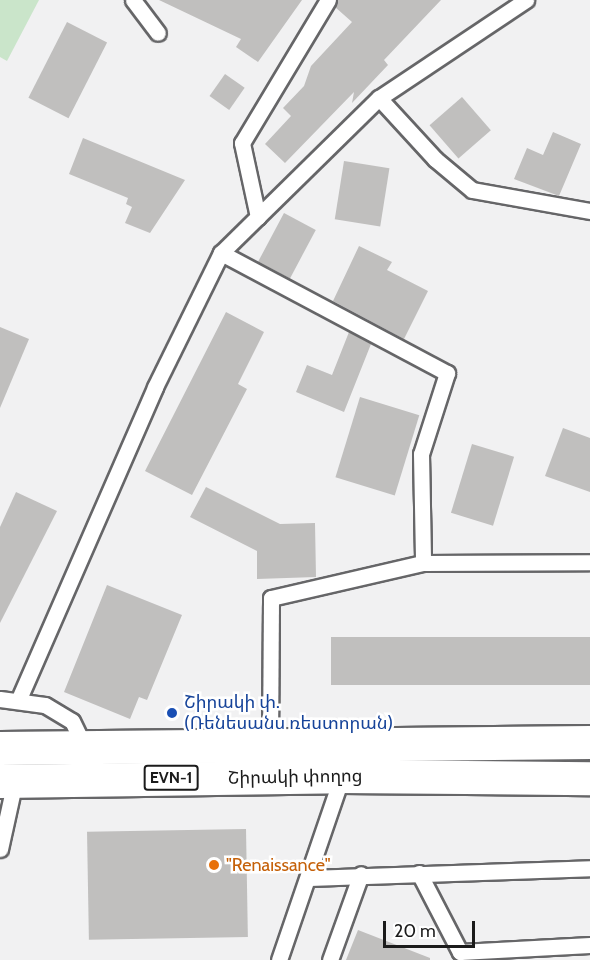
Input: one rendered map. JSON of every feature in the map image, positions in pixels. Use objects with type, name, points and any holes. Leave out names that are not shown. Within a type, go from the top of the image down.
[{"type":"highway","name":"Շիրակի փողոց","points":[[0,748],[590,742]]},
{"type":"highway","name":"Շիրակի փողոց","points":[[7,781],[342,776],[590,778]]},
{"type":"lane","points":[[133,0],[158,33]]},
{"type":"lane","points":[[258,216],[242,143],[328,0]]},
{"type":"lane","points":[[18,701],[155,387],[221,253],[379,98],[526,0]]},
{"type":"lane","points":[[379,98],[435,159],[472,190],[590,211]]},
{"type":"lane","points":[[221,253],[447,373],[421,454],[423,563]]},
{"type":"lane","points":[[270,744],[271,597],[423,563],[590,562]]},
{"type":"lane","points":[[0,699],[45,705],[72,721],[84,747]]},
{"type":"lane","points":[[279,960],[309,878],[342,776]]},
{"type":"lane","points":[[0,849],[7,781]]},
{"type":"lane","points":[[309,878],[361,874],[590,868]]},
{"type":"lane","points":[[419,873],[460,952],[590,945]]},
{"type":"lane","points":[[330,960],[361,874]]},
{"type":"green space","points":[[0,0],[39,0],[7,61],[0,57]]},
{"type":"building","points":[[159,0],[302,0],[258,62],[236,47],[241,39]]},
{"type":"building","points":[[338,0],[441,0],[384,60],[388,65],[352,103],[354,92],[285,163],[265,144],[291,116],[283,108],[304,86],[311,66],[352,22],[335,7]]},
{"type":"building","points":[[67,22],[107,42],[69,118],[28,98]]},
{"type":"building","points":[[225,74],[245,88],[229,110],[210,96]]},
{"type":"building","points":[[462,97],[491,130],[458,158],[430,125]]},
{"type":"building","points":[[553,132],[581,144],[559,196],[514,179],[527,148],[543,155]]},
{"type":"building","points":[[83,138],[185,180],[150,233],[125,223],[132,207],[126,204],[128,198],[69,174]]},
{"type":"building","points":[[344,161],[389,168],[380,226],[335,219]]},
{"type":"building","points":[[284,213],[316,230],[290,278],[258,262]]},
{"type":"building","points":[[359,246],[392,262],[387,270],[428,291],[404,339],[333,301]]},
{"type":"building","points":[[226,312],[264,332],[238,384],[247,389],[192,495],[145,471]]},
{"type":"building","points":[[0,327],[29,339],[0,408]]},
{"type":"building","points":[[349,332],[371,344],[344,412],[296,392],[307,365],[332,375]]},
{"type":"building","points":[[360,397],[419,415],[395,495],[335,477]]},
{"type":"building","points":[[563,428],[590,438],[590,492],[545,476]]},
{"type":"building","points":[[472,444],[514,457],[493,526],[451,513]]},
{"type":"building","points":[[206,487],[280,524],[315,523],[316,577],[257,579],[257,551],[190,517]]},
{"type":"building","points":[[16,492],[57,511],[0,623],[0,527]]},
{"type":"building","points":[[107,585],[182,615],[147,700],[139,697],[130,719],[64,692]]},
{"type":"building","points":[[331,637],[590,637],[590,685],[331,685]]},
{"type":"building","points":[[246,829],[248,937],[89,940],[87,832]]},
{"type":"building","points":[[358,930],[430,958],[430,960],[346,960]]},
{"type":"place","name":"Շիրակի փ. (Ռենեսանս ռեստորան)","points":[[172,713]]},
{"type":"place","name":"\"Renaissance\"","points":[[214,865]]}]
